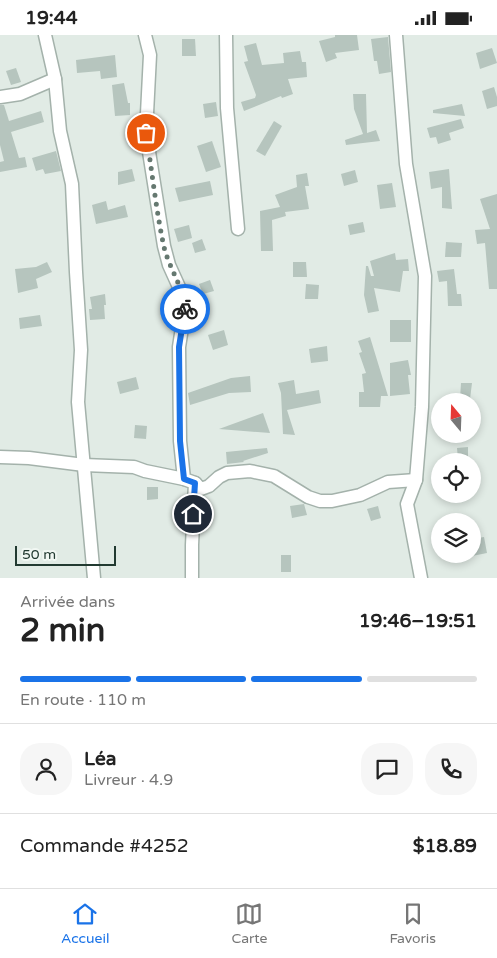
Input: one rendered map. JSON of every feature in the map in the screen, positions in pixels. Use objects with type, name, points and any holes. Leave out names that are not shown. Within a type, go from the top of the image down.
[{"type":"street","points":[[45,35],[55,79],[60,131],[72,183],[81,350],[78,402],[94,578]]},
{"type":"street","points":[[146,35],[150,55],[146,133],[164,246],[169,265],[184,298],[185,308],[179,347],[180,441],[189,481],[192,578]]},
{"type":"street","points":[[226,35],[227,108],[238,229]]},
{"type":"street","points":[[396,35],[406,164],[425,276],[422,407],[416,480],[407,504],[421,578]]},
{"type":"street","points":[[0,97],[20,93],[55,79]]},
{"type":"street","points":[[0,457],[28,458],[84,465],[134,467],[189,481],[201,489],[206,488],[227,473],[250,471],[274,477],[308,497],[320,501],[332,501],[360,495],[388,482],[416,480]]},
{"type":"building","points":[[335,35],[357,35],[359,50],[335,53],[337,58],[326,62],[319,41],[335,37]]},
{"type":"building","points":[[388,37],[391,72],[379,74],[377,61],[374,61],[371,39]]},
{"type":"building","points":[[182,39],[195,39],[196,56],[182,56]]},
{"type":"building","points":[[256,43],[262,65],[284,63],[283,53],[300,51],[302,62],[306,62],[307,77],[288,79],[293,94],[282,98],[281,96],[244,111],[241,102],[255,98],[256,95],[244,62],[248,61],[244,46]]},
{"type":"building","points":[[492,48],[497,63],[480,69],[476,53]]},
{"type":"building","points":[[115,55],[117,77],[101,79],[100,71],[77,73],[76,60]]},
{"type":"building","points":[[16,68],[21,82],[11,85],[6,71]]},
{"type":"building","points":[[124,83],[128,103],[130,103],[130,115],[115,116],[112,85]]},
{"type":"building","points":[[494,87],[497,106],[487,109],[482,91]]},
{"type":"building","points":[[353,94],[366,94],[367,133],[376,130],[380,141],[346,145],[345,140],[363,134],[354,109]]},
{"type":"building","points":[[216,102],[218,116],[205,118],[203,104]]},
{"type":"building","points":[[462,104],[465,116],[433,113],[433,110]]},
{"type":"building","points":[[0,105],[4,105],[9,121],[41,111],[44,122],[11,132],[19,158],[25,157],[27,167],[0,172],[0,162],[4,161],[0,145]]},
{"type":"building","points":[[461,119],[464,128],[449,133],[451,140],[438,144],[436,137],[430,138],[427,128]]},
{"type":"building","points":[[274,121],[282,126],[265,156],[256,151]]},
{"type":"building","points":[[212,141],[221,167],[206,172],[197,146]]},
{"type":"building","points":[[56,151],[61,171],[45,174],[43,169],[36,171],[32,158]]},
{"type":"building","points":[[132,169],[135,181],[118,185],[118,172]]},
{"type":"building","points":[[449,169],[452,209],[442,208],[442,187],[431,189],[429,172]]},
{"type":"building","points":[[355,170],[358,182],[344,186],[341,174]]},
{"type":"building","points":[[307,173],[309,186],[305,186],[309,209],[285,212],[286,216],[272,220],[273,251],[261,251],[260,211],[280,207],[275,195],[297,187],[296,175]]},
{"type":"building","points":[[210,181],[213,195],[179,202],[175,188]]},
{"type":"building","points":[[392,183],[396,207],[380,209],[377,185]]},
{"type":"building","points":[[497,194],[497,289],[489,289],[485,243],[477,244],[475,230],[490,229],[480,199]]},
{"type":"building","points":[[106,201],[108,210],[125,205],[128,217],[96,224],[92,205]]},
{"type":"building","points":[[363,222],[365,232],[350,235],[348,225]]},
{"type":"building","points":[[189,225],[192,238],[178,242],[174,229]]},
{"type":"building","points":[[202,239],[206,250],[195,253],[192,243]]},
{"type":"building","points":[[446,242],[462,243],[461,257],[445,257]]},
{"type":"building","points":[[395,253],[396,260],[408,259],[409,271],[403,271],[400,292],[374,288],[379,311],[368,313],[364,295],[366,266],[368,266],[371,276],[374,276],[370,261]]},
{"type":"building","points":[[47,262],[52,272],[36,279],[38,288],[18,293],[15,269],[36,267]]},
{"type":"building","points":[[293,262],[306,262],[307,277],[293,277]]},
{"type":"building","points":[[454,269],[457,294],[461,294],[462,306],[448,306],[447,281],[439,282],[437,271]]},
{"type":"building","points":[[210,280],[214,291],[203,294],[199,284]]},
{"type":"building","points":[[306,284],[319,285],[318,299],[305,299]]},
{"type":"building","points":[[105,294],[105,319],[90,320],[89,309],[92,309],[90,297]]},
{"type":"building","points":[[40,315],[42,326],[20,329],[19,318]]},
{"type":"building","points":[[390,320],[411,320],[411,342],[390,342]]},
{"type":"building","points":[[224,330],[228,345],[213,350],[208,335]]},
{"type":"building","points":[[370,337],[388,396],[381,396],[380,407],[359,407],[359,392],[364,392],[362,374],[366,373],[359,353],[362,352],[358,341]]},
{"type":"building","points":[[327,346],[328,361],[311,363],[309,349]]},
{"type":"building","points":[[408,360],[411,375],[408,375],[410,394],[390,396],[390,363]]},
{"type":"building","points":[[250,376],[251,392],[229,393],[190,405],[188,393],[231,378]]},
{"type":"building","points":[[136,377],[139,389],[120,394],[117,382]]},
{"type":"building","points":[[294,380],[296,394],[319,390],[321,403],[287,410],[295,435],[283,434],[281,393],[278,383]]},
{"type":"building","points":[[461,383],[472,383],[471,393],[460,393]]},
{"type":"building","points":[[263,413],[270,433],[219,429]]},
{"type":"building","points":[[135,425],[147,426],[146,439],[134,438]]},
{"type":"building","points":[[468,447],[468,453],[457,453],[457,448]]},
{"type":"building","points":[[267,448],[268,453],[244,462],[227,464],[226,452]]},
{"type":"building","points":[[147,487],[158,487],[158,499],[147,500]]},
{"type":"building","points":[[304,504],[307,515],[292,518],[290,506]]},
{"type":"building","points":[[378,506],[381,518],[371,521],[367,509]]},
{"type":"building","points":[[484,537],[487,553],[481,554],[481,538]]},
{"type":"building","points":[[281,555],[291,555],[291,572],[281,572]]},
{"type":"way so far","points":[[146,133],[164,246],[169,265],[184,298],[185,309]]},
{"type":"route","points":[[185,309],[179,347],[180,441],[184,479],[195,483],[193,514]]}]
